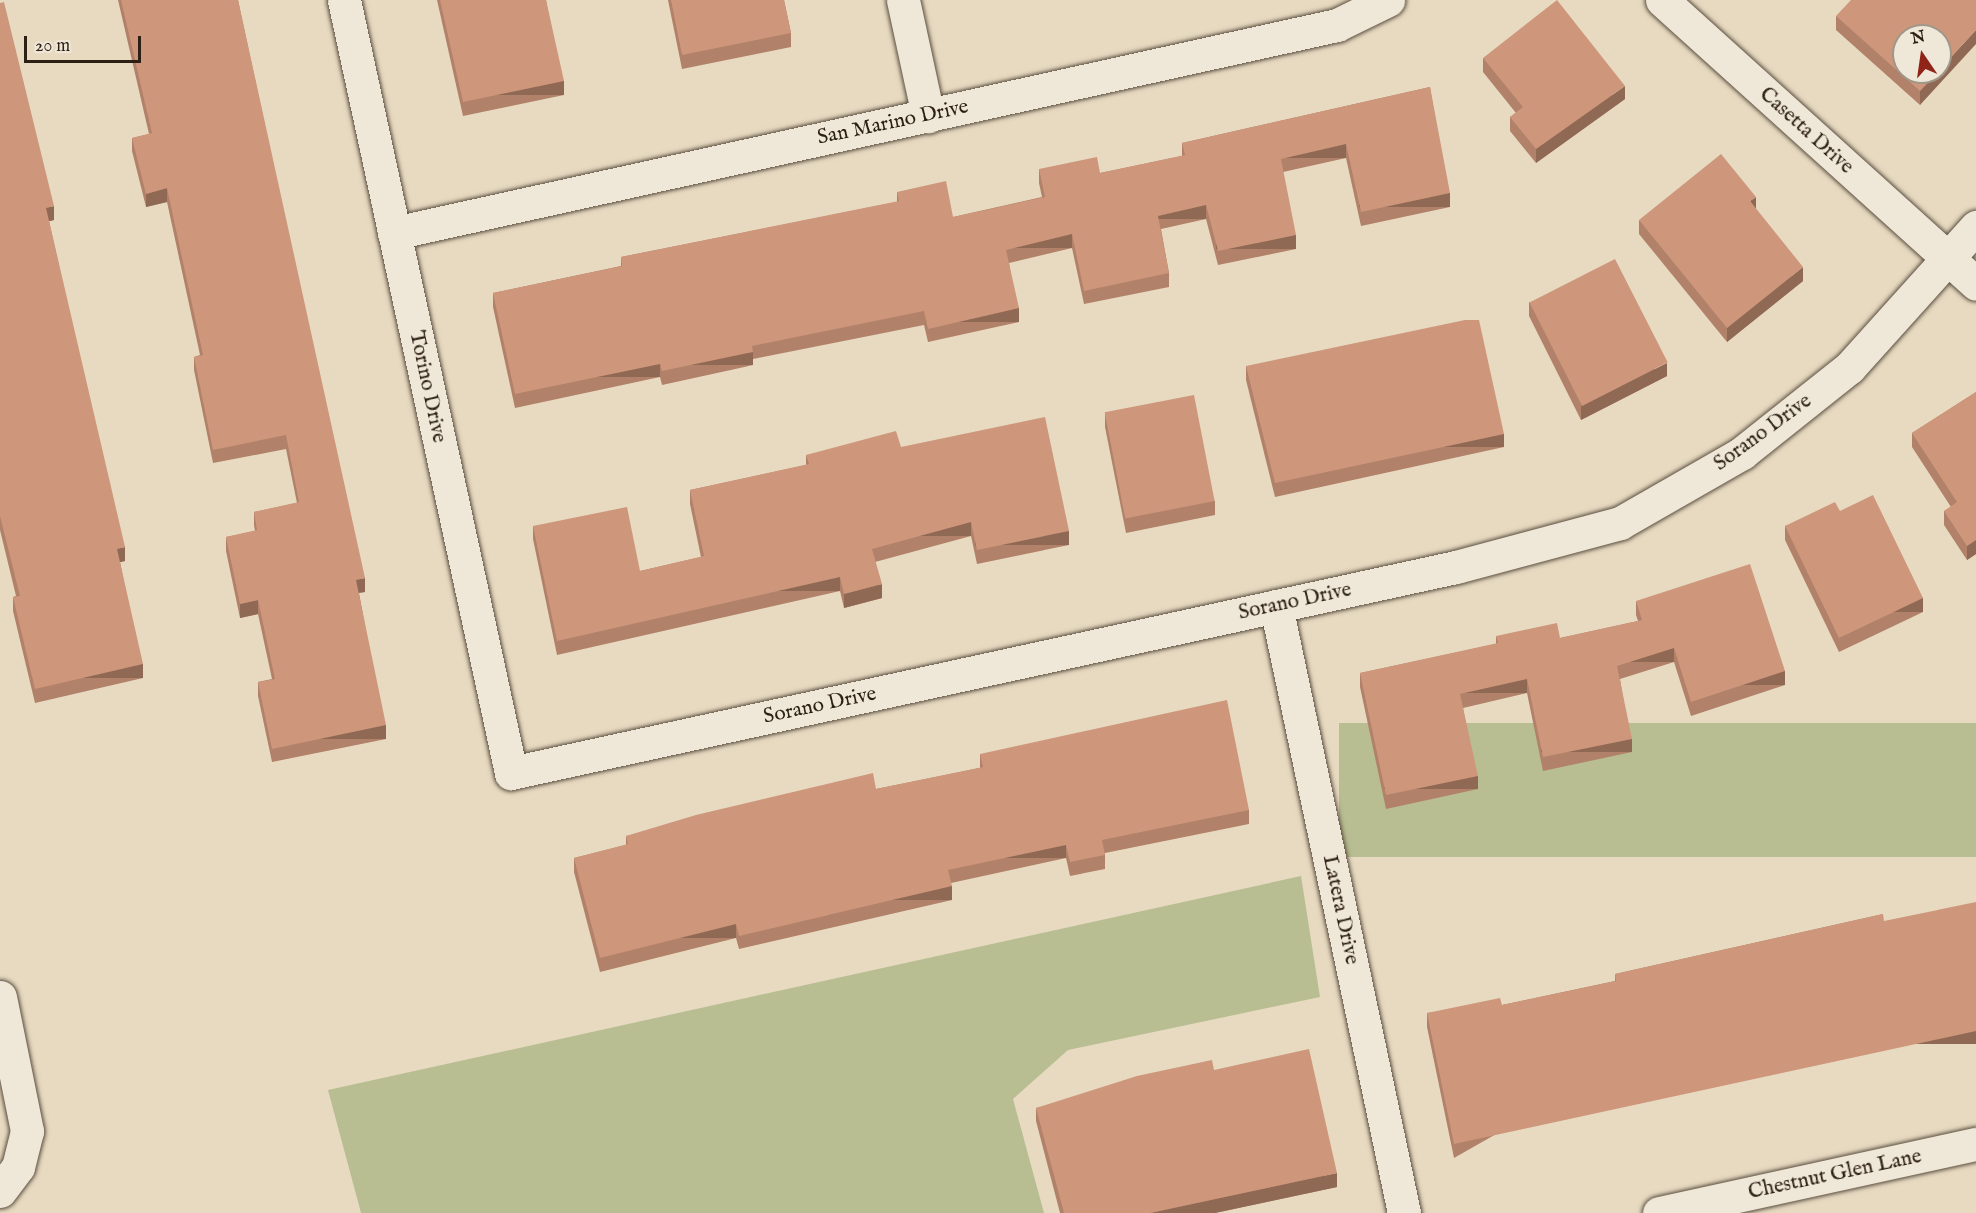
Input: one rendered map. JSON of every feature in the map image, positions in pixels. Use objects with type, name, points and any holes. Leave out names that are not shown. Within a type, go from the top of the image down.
[{"type":"street","name":"Torino Drive","points":[[344,0],[511,773]]},
{"type":"street","points":[[903,0],[928,116]]},
{"type":"street","name":"San Marino Drive","points":[[394,234],[1337,25],[1388,0]]},
{"type":"street","name":"Casetta Drive","points":[[1662,0],[1976,284]]},
{"type":"street","name":"Sorano Drive","points":[[511,773],[1276,606],[1620,523],[1742,453],[1849,368],[1951,261],[1976,227]]},
{"type":"street","name":"Latera Drive","points":[[1276,606],[1404,1213]]},
{"type":"street","points":[[0,997],[26,1115],[26,1141],[8,1182]]},
{"type":"street","name":"Chestnut Glen Lane","points":[[1659,1213],[1976,1144]]},
{"type":"green space","points":[[1339,723],[1976,723],[1976,857],[1339,857]]},
{"type":"green space","points":[[1301,876],[1320,997],[1068,1050],[1013,1099],[1044,1213],[361,1213],[328,1090]]},
{"type":"building","points":[[121,0],[238,0],[365,578],[356,580],[386,725],[272,749],[258,682],[275,679],[258,600],[240,604],[226,537],[257,530],[254,512],[299,502],[286,435],[213,450],[194,357],[203,355],[167,188],[146,194],[132,138],[152,133]]},
{"type":"building","points":[[440,0],[546,0],[564,81],[463,102]]},
{"type":"building","points":[[671,0],[784,0],[791,33],[682,55]]},
{"type":"building","points":[[1557,0],[1625,86],[1536,149],[1510,117],[1523,107],[1483,58]]},
{"type":"building","points":[[1851,0],[1976,0],[1976,30],[1952,56],[1952,24],[1892,24],[1892,66],[1836,16]]},
{"type":"building","points":[[4,2],[54,206],[46,208],[125,547],[117,549],[143,664],[35,689],[13,597],[20,596],[0,516],[0,3]]},
{"type":"building","points":[[1912,84],[1927,84],[1920,91]]},
{"type":"building","points":[[1430,87],[1450,193],[1361,212],[1346,144],[1281,159],[1296,235],[1218,251],[1206,205],[1158,216],[1169,273],[1084,291],[1072,234],[1006,250],[1019,308],[928,329],[924,311],[752,346],[753,352],[662,371],[660,364],[515,394],[493,293],[622,266],[621,257],[899,201],[897,192],[946,181],[953,217],[1045,197],[1039,169],[1097,157],[1100,173],[1185,155],[1182,143]]},
{"type":"building","points":[[1721,154],[1756,197],[1750,201],[1803,267],[1727,328],[1639,220]]},
{"type":"building","points":[[1615,259],[1668,362],[1582,406],[1529,303]]},
{"type":"building","points":[[1465,320],[1479,320],[1504,434],[1275,483],[1246,366]]},
{"type":"building","points":[[1976,392],[1976,540],[1967,546],[1944,511],[1957,502],[1912,433]]},
{"type":"building","points":[[1194,395],[1215,501],[1125,518],[1105,412]]},
{"type":"building","points":[[1045,417],[1069,531],[977,550],[971,522],[872,549],[882,584],[844,594],[840,577],[557,641],[533,526],[627,507],[640,571],[704,556],[690,490],[809,464],[806,455],[896,431],[901,447]]},
{"type":"building","points":[[1873,495],[1923,598],[1839,638],[1785,526],[1835,502],[1840,511]]},
{"type":"building","points":[[1750,564],[1785,671],[1691,702],[1674,648],[1617,666],[1632,739],[1543,757],[1527,679],[1460,694],[1478,776],[1386,795],[1360,673],[1498,643],[1496,636],[1557,623],[1560,638],[1642,620],[1636,601]]},
{"type":"building","points":[[1227,700],[1249,810],[1102,840],[1105,855],[1070,862],[1066,845],[948,870],[952,886],[739,936],[736,924],[600,958],[574,858],[628,844],[626,836],[696,815],[873,773],[876,789],[983,767],[980,754]]},
{"type":"building","points":[[1976,902],[1976,1031],[1454,1144],[1427,1013],[1500,998],[1502,1005],[1616,981],[1615,974],[1883,914],[1884,921]]},
{"type":"building","points":[[1309,1049],[1337,1173],[1150,1213],[1064,1213],[1036,1108],[1137,1076],[1212,1060],[1214,1070]]}]
